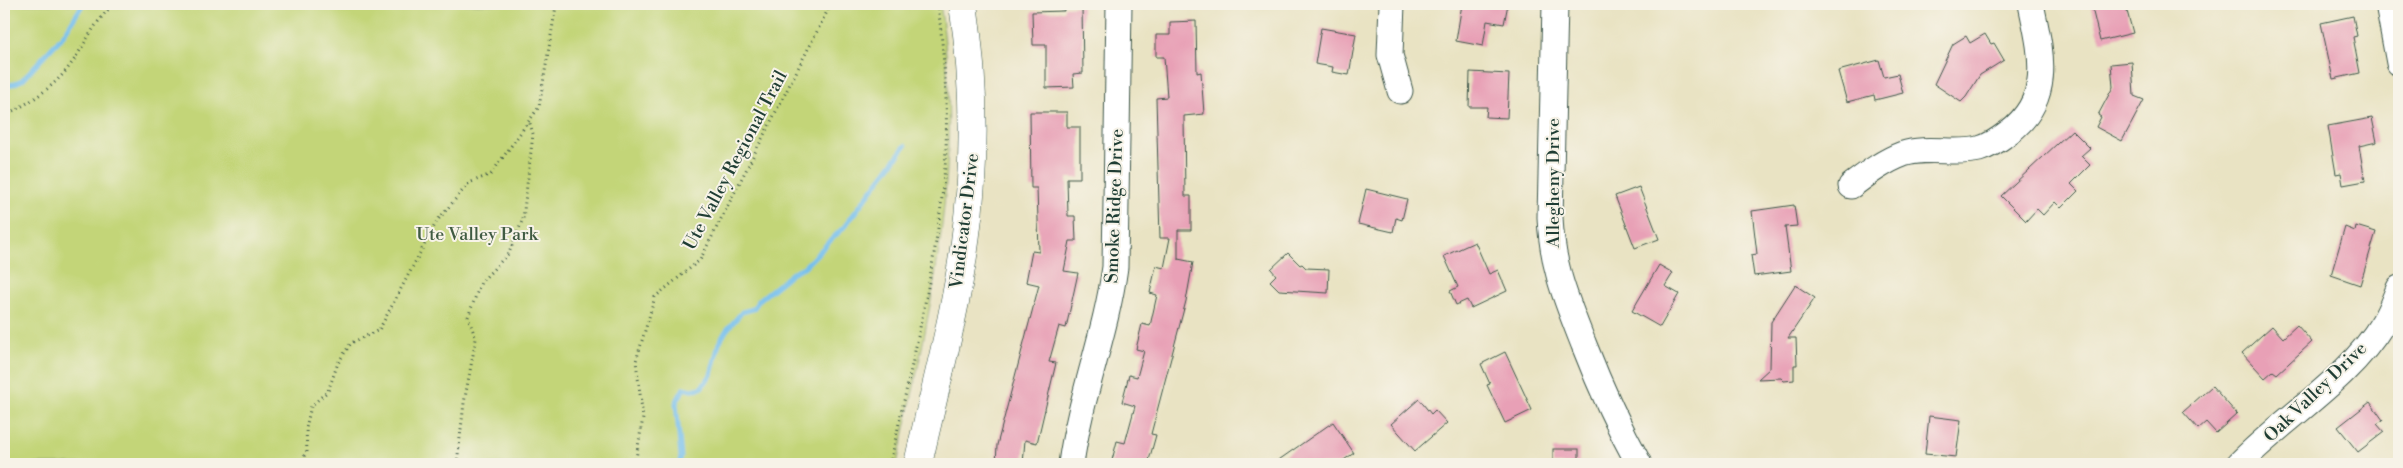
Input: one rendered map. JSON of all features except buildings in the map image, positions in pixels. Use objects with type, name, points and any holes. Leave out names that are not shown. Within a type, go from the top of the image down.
[{"type":"main road","name":"Vindicator Drive","points":[[918,464],[965,242],[973,141],[973,89],[963,4]]},
{"type":"street","name":"Smoke Ridge Drive","points":[[1071,464],[1083,402],[1111,296],[1115,267],[1118,4]]},
{"type":"street","points":[[1392,4],[1390,55],[1400,91]]},
{"type":"street","name":"Allegheny Drive","points":[[1555,4],[1550,217],[1551,249],[1560,284],[1602,389],[1639,464]]},
{"type":"street","points":[[1851,186],[1878,167],[1904,154],[1979,149],[1998,140],[2015,128],[2028,112],[2039,91],[2042,69],[2040,47],[2031,4]]},
{"type":"street","points":[[2388,4],[2399,63]]},
{"type":"street","name":"Oak Valley Drive","points":[[2239,464],[2341,373],[2362,351],[2383,323],[2399,288]]},
{"type":"path","points":[[4,115],[23,107],[64,73],[102,14],[114,4]]},
{"type":"path","points":[[298,464],[307,452],[306,428],[311,406],[328,391],[338,363],[351,343],[379,330],[437,220],[468,184],[491,174],[539,107],[556,6],[558,4]]},
{"type":"path","name":"Ute Valley Regional Trail","points":[[635,464],[643,418],[636,361],[655,297],[700,260],[831,4]]},
{"type":"path","points":[[890,464],[933,264],[944,173],[944,56],[938,4]]},
{"type":"path","points":[[456,464],[464,403],[476,339],[468,317],[481,282],[509,253],[523,219],[533,134],[529,120]]},
{"type":"green space","name":"Ute Valley Park","points":[[4,4],[940,4],[947,63],[949,121],[941,236],[922,350],[897,464],[4,464]]},
{"type":"waterway","points":[[4,88],[22,80],[63,36],[83,4]]},
{"type":"waterway","points":[[679,464],[681,457],[676,403],[684,388],[691,390],[701,388],[711,375],[719,343],[726,331],[742,312],[753,309],[759,300],[795,271],[804,267],[844,227],[905,146]]}]
